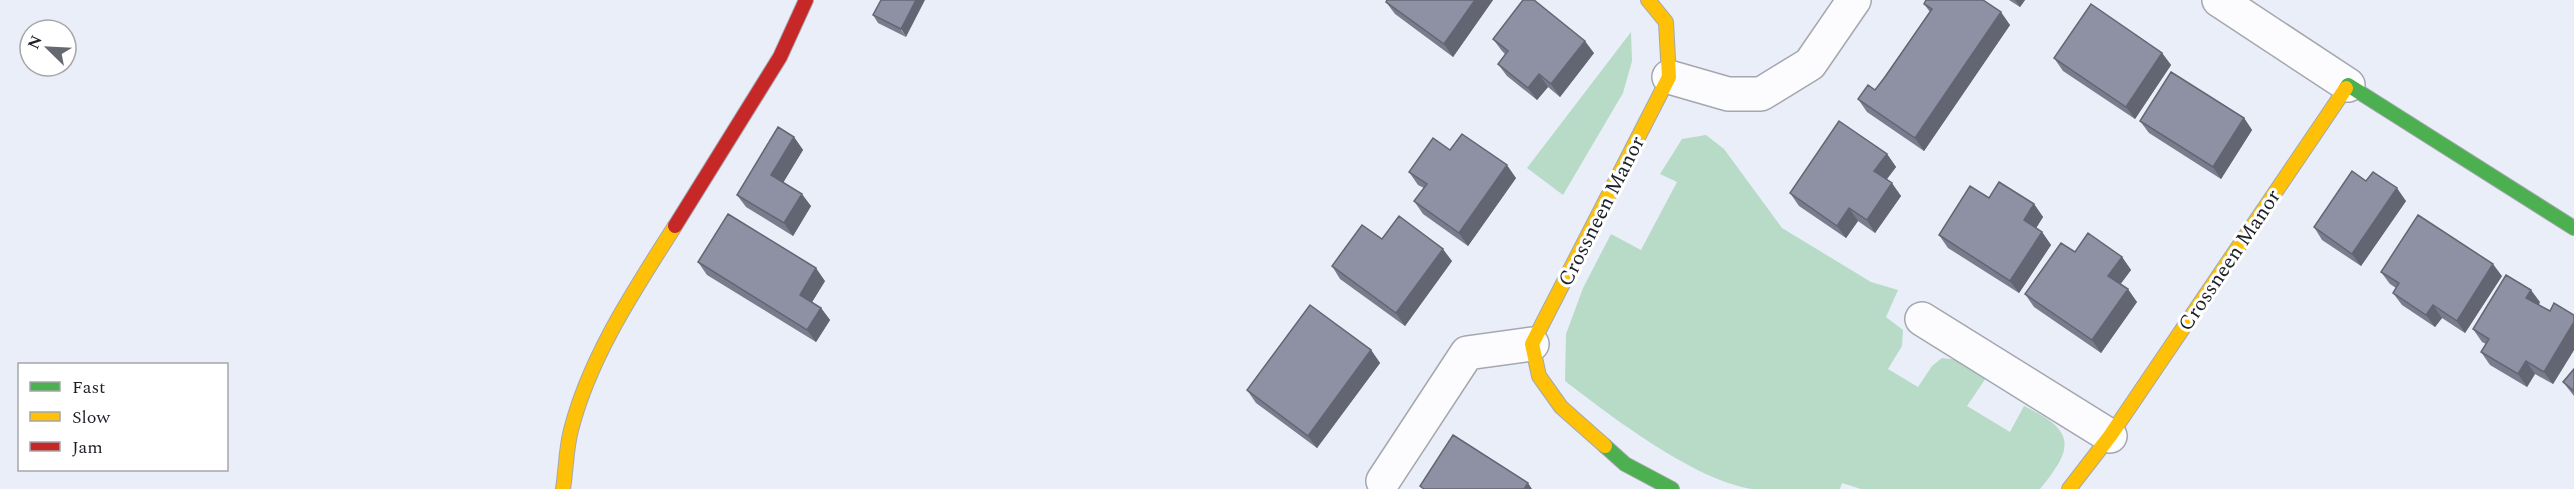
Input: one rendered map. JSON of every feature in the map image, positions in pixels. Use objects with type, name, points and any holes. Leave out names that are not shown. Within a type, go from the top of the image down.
[{"type":"street","points":[[563,489],[571,430],[597,360],[632,294],[780,57],[806,0]]},
{"type":"street","points":[[1648,0],[1666,22],[1669,77],[1728,94],[1761,94],[1810,64],[1854,0]]},
{"type":"street","points":[[2219,0],[2348,85],[2574,228]]},
{"type":"street","name":"Crossneen Manor","points":[[1532,344],[1669,77]]},
{"type":"street","name":"Crossneen Manor","points":[[2069,489],[2110,436],[2348,85]]},
{"type":"street","points":[[1922,319],[2110,436]]},
{"type":"street","points":[[1383,481],[1467,353],[1532,344],[1539,376],[1562,407],[1625,464],[1672,489]]},
{"type":"green space","points":[[1631,32],[1632,61],[1623,93],[1563,195],[1527,168]]},
{"type":"green space","points":[[1706,135],[1724,149],[1782,228],[1871,282],[1898,290],[1886,317],[1903,330],[1902,346],[1888,369],[1918,387],[1932,366],[1942,358],[1958,360],[1986,378],[1967,406],[2010,432],[2024,406],[2053,423],[2061,431],[2064,450],[2052,474],[2040,489],[1861,489],[1842,483],[1840,489],[1752,489],[1705,473],[1654,445],[1565,381],[1566,334],[1583,288],[1611,234],[1641,250],[1677,182],[1660,174],[1682,139]]},
{"type":"building","points":[[881,0],[916,0],[901,29],[873,15]]},
{"type":"building","points":[[1387,0],[1475,0],[1444,44],[1386,2]]},
{"type":"building","points":[[1523,0],[1534,0],[1585,41],[1551,84],[1539,74],[1528,88],[1498,64],[1508,51],[1493,39]]},
{"type":"building","points":[[1926,0],[1983,0],[2001,12],[1915,138],[1858,99],[1868,85],[1875,90],[1932,9],[1924,4]]},
{"type":"building","points":[[2091,4],[2162,53],[2126,107],[2054,58]]},
{"type":"building","points":[[2171,72],[2244,118],[2213,167],[2140,121]]},
{"type":"building","points":[[1839,121],[1887,154],[1874,171],[1892,183],[1867,220],[1849,208],[1837,226],[1790,193]]},
{"type":"building","points":[[778,127],[794,137],[771,175],[802,194],[784,223],[737,195]]},
{"type":"building","points":[[1462,134],[1507,165],[1459,233],[1414,201],[1427,184],[1409,172],[1433,138],[1450,150]]},
{"type":"building","points":[[2352,171],[2366,181],[2373,172],[2397,188],[2352,254],[2314,227]]},
{"type":"building","points":[[1999,182],[2034,204],[2024,220],[2042,232],[2010,281],[1939,235],[1970,186],[1989,198]]},
{"type":"building","points":[[728,214],[816,268],[800,295],[821,308],[807,330],[698,262]]},
{"type":"building","points":[[2418,215],[2493,264],[2457,321],[2433,305],[2426,315],[2393,293],[2399,283],[2381,272]]},
{"type":"building","points":[[1399,216],[1443,249],[1396,313],[1332,266],[1362,225],[1382,239]]},
{"type":"building","points":[[2088,233],[2122,257],[2108,276],[2128,289],[2092,340],[2025,294],[2061,243],[2075,252]]},
{"type":"building","points":[[2506,275],[2531,290],[2526,298],[2550,311],[2554,303],[2574,315],[2574,322],[2544,372],[2526,361],[2518,374],[2481,352],[2489,339],[2473,329]]},
{"type":"building","points":[[1310,305],[1371,350],[1308,436],[1247,390]]},
{"type":"building","points":[[2574,369],[2574,391],[2563,382]]},
{"type":"building","points":[[1453,435],[1528,483],[1524,489],[1424,489],[1420,486]]},
{"type":"traffic: fast","points":[[2346,88],[2348,85],[2574,228]]},
{"type":"traffic: fast","points":[[1605,446],[1625,464],[1672,489]]},
{"type":"traffic: slow","points":[[1605,446],[1561,407],[1539,376],[1532,344],[1669,77],[1666,22],[1648,0]]},
{"type":"traffic: slow","points":[[2069,489],[2110,436],[2346,88]]},
{"type":"traffic: slow","points":[[563,489],[571,430],[590,376],[615,324],[675,226]]},
{"type":"traffic: jam","points":[[675,226],[780,57],[806,0]]}]
